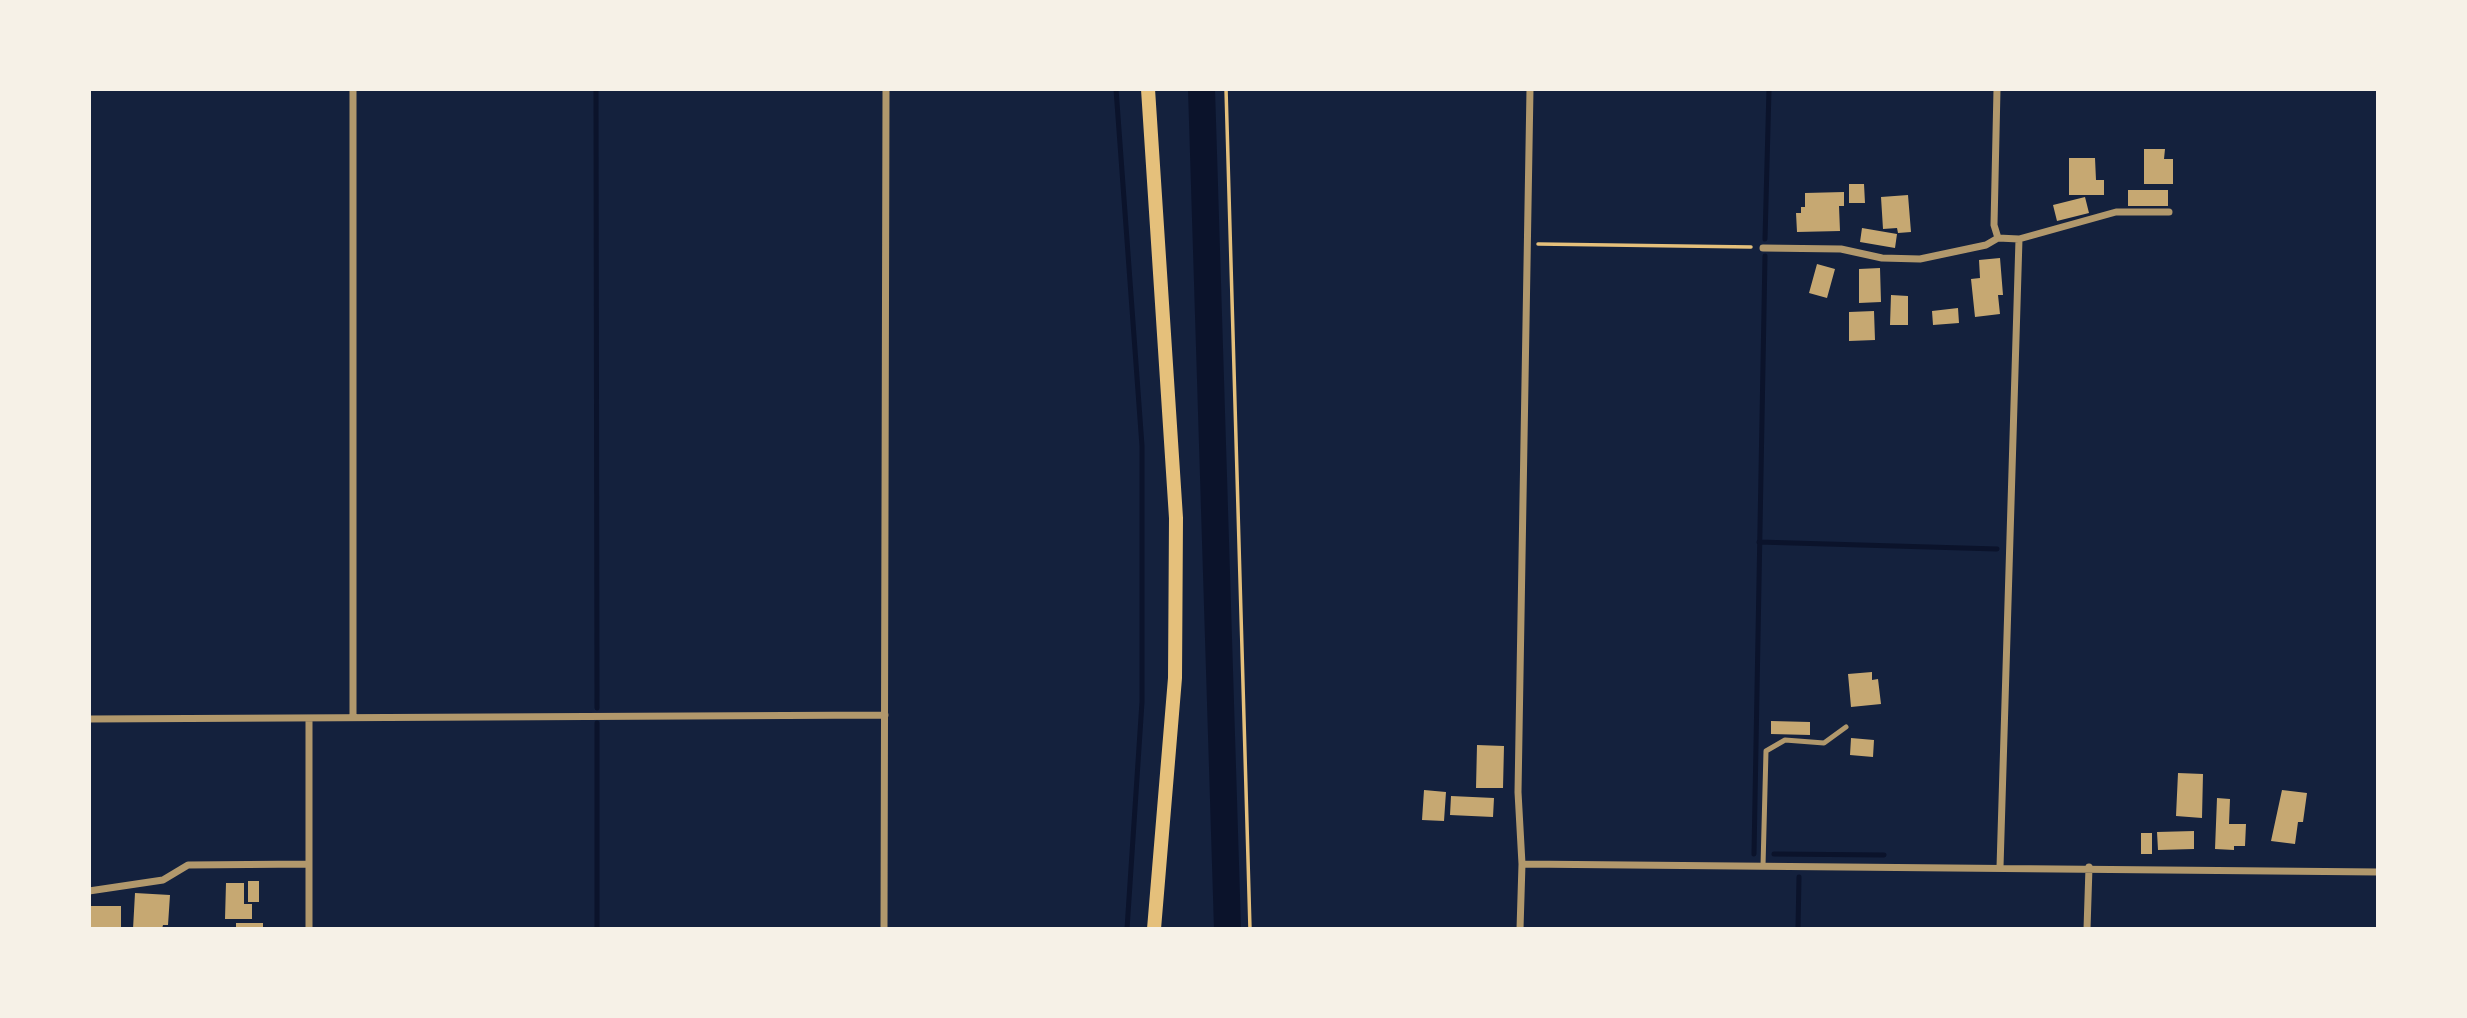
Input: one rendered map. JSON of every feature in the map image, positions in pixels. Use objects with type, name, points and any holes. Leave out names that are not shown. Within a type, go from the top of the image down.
[{"type":"main road","points":[[1147,89],[1176,518],[1175,678],[1154,929]]},
{"type":"street","points":[[353,717],[354,89]]},
{"type":"street","points":[[884,929],[886,89]]},
{"type":"street","points":[[1520,929],[1522,864],[1518,792],[1530,89]]},
{"type":"street","points":[[1997,89],[1994,225],[1998,237]]},
{"type":"street","points":[[1763,248],[1841,249],[1882,258],[1920,258],[1986,245],[1998,237],[2019,239],[2116,212],[2169,212]]},
{"type":"street","points":[[2000,867],[2019,239]]},
{"type":"street","points":[[89,719],[885,715]]},
{"type":"street","points":[[309,718],[309,929]]},
{"type":"street","points":[[89,891],[163,880],[188,865],[309,864]]},
{"type":"street","points":[[1522,864],[2089,867],[2378,872]]},
{"type":"street","points":[[2087,929],[2089,867]]},
{"type":"lane","points":[[1763,866],[1766,751],[1786,740],[1824,743],[1846,727]]},
{"type":"path","points":[[1226,89],[1250,929]]},
{"type":"path","points":[[1531,244],[1763,248]]},
{"type":"water","points":[[1188,89],[1215,89],[1241,929],[1214,929]]},
{"type":"building","points":[[2144,149],[2165,149],[2164,159],[2173,159],[2173,184],[2144,184]]},
{"type":"building","points":[[2069,158],[2095,158],[2096,180],[2104,180],[2104,195],[2069,195]]},
{"type":"building","points":[[1849,184],[1864,184],[1865,203],[1849,203]]},
{"type":"building","points":[[2128,190],[2168,190],[2168,206],[2128,206]]},
{"type":"building","points":[[1844,192],[1844,206],[1839,206],[1840,231],[1797,232],[1796,213],[1801,213],[1801,207],[1805,207],[1805,193]]},
{"type":"building","points":[[1908,195],[1911,232],[1898,233],[1897,228],[1883,229],[1881,197]]},
{"type":"building","points":[[2085,197],[2089,213],[2057,221],[2053,205]]},
{"type":"building","points":[[1862,228],[1897,234],[1895,248],[1860,242]]},
{"type":"building","points":[[2000,258],[2003,295],[1998,295],[2000,314],[1975,317],[1971,279],[1980,278],[1979,260]]},
{"type":"building","points":[[1817,264],[1835,269],[1827,298],[1809,293]]},
{"type":"building","points":[[1880,268],[1881,302],[1859,303],[1859,269]]},
{"type":"building","points":[[1891,295],[1908,296],[1908,325],[1890,325]]},
{"type":"building","points":[[1958,308],[1959,323],[1933,325],[1932,311]]},
{"type":"building","points":[[1874,311],[1875,340],[1849,341],[1849,312]]},
{"type":"building","points":[[1872,672],[1872,680],[1878,679],[1881,704],[1851,707],[1848,674]]},
{"type":"building","points":[[1771,721],[1810,722],[1810,735],[1771,734]]},
{"type":"building","points":[[1851,738],[1874,740],[1873,757],[1850,755]]},
{"type":"building","points":[[1477,745],[1504,746],[1503,788],[1476,788]]},
{"type":"building","points":[[2178,773],[2203,774],[2202,818],[2176,816]]},
{"type":"building","points":[[1424,790],[1446,792],[1444,821],[1422,820]]},
{"type":"building","points":[[2282,790],[2307,793],[2303,822],[2298,822],[2295,844],[2271,841]]},
{"type":"building","points":[[1451,796],[1494,798],[1493,817],[1450,815]]},
{"type":"building","points":[[2217,798],[2230,799],[2229,824],[2246,824],[2245,846],[2234,846],[2234,850],[2215,849]]},
{"type":"building","points":[[2194,831],[2194,849],[2158,850],[2157,832]]},
{"type":"building","points":[[2141,833],[2152,833],[2152,854],[2141,854]]},
{"type":"building","points":[[248,881],[259,881],[259,902],[248,902]]},
{"type":"building","points":[[226,883],[244,883],[244,904],[252,904],[252,919],[225,919]]},
{"type":"building","points":[[135,893],[170,895],[168,925],[163,925],[162,929],[133,929]]},
{"type":"building","points":[[89,906],[121,906],[121,927],[89,928]]},
{"type":"building","points":[[236,923],[263,923],[263,929],[236,929]]},
{"type":"waterway","points":[[596,89],[597,708]]},
{"type":"waterway","points":[[1116,89],[1142,446],[1142,702],[1127,929]]},
{"type":"waterway","points":[[1765,239],[1769,89]]},
{"type":"waterway","points":[[1754,854],[1765,256]]},
{"type":"waterway","points":[[1759,542],[1997,549]]},
{"type":"waterway","points":[[597,723],[597,929]]},
{"type":"waterway","points":[[1774,854],[1884,855]]},
{"type":"waterway","points":[[1798,929],[1799,877]]}]
